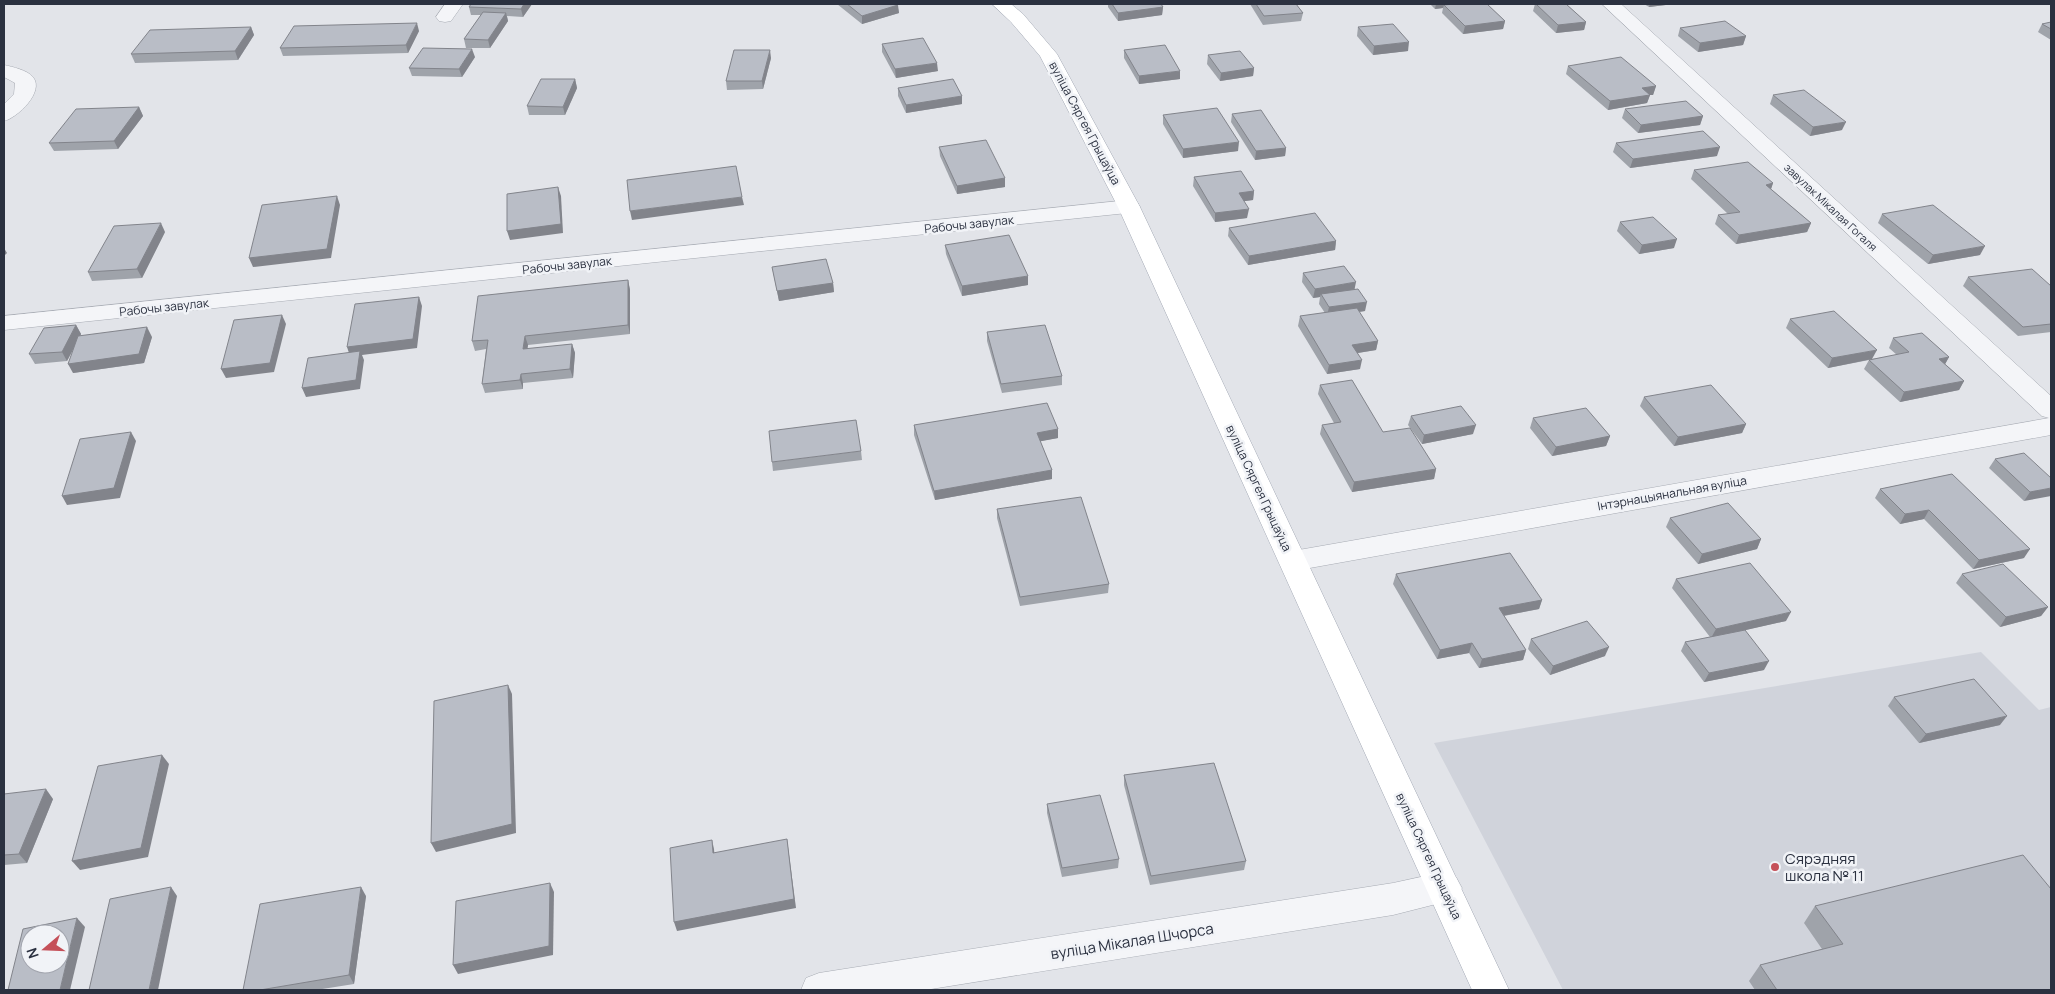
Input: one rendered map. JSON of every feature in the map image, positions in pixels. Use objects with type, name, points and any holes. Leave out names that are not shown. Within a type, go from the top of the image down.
[{"type":"main road","name":"вуліца Сяргея Грыцаўца","points":[[1001,4],[1017,18],[1048,54],[1129,208],[1491,990]]},
{"type":"street","name":"завулак Мікалая Гогаля","points":[[1610,4],[2051,410]]},
{"type":"street","points":[[4,71],[25,80],[24,96],[4,115]]},
{"type":"street","name":"Рабочы завулак","points":[[4,323],[1129,208]]},
{"type":"street","name":"Інтэрнацыянальная вуліца","points":[[1293,561],[2051,426]]},
{"type":"street","name":"вуліца Мікалая Шчорса","points":[[819,990],[1383,901],[1444,888]]},
{"type":"shaded area","name":"Сярэдняя школа № 11","points":[[1981,652],[2039,710],[2051,707],[2051,990],[1563,990],[1434,743]]},
{"type":"building","points":[[471,4],[524,4],[521,9],[469,7]]},
{"type":"building","points":[[847,4],[897,4],[898,5],[862,16]]},
{"type":"building","points":[[1112,4],[1161,4],[1163,7],[1118,13]]},
{"type":"building","points":[[1256,4],[1296,4],[1303,13],[1264,16]]},
{"type":"building","points":[[1487,4],[1505,21],[1465,26],[1444,5]]},
{"type":"building","points":[[1536,4],[1566,4],[1586,22],[1558,25]]},
{"type":"building","points":[[483,12],[506,13],[488,40],[464,39]]},
{"type":"building","points":[[1725,21],[1746,36],[1700,43],[1680,28]]},
{"type":"building","points":[[2051,22],[2051,29],[2042,24]]},
{"type":"building","points":[[417,23],[406,45],[280,48],[294,26]]},
{"type":"building","points":[[1393,24],[1409,42],[1374,46],[1358,27]]},
{"type":"building","points":[[251,27],[235,51],[131,54],[150,30]]},
{"type":"building","points":[[923,38],[937,63],[895,69],[882,44]]},
{"type":"building","points":[[1165,45],[1180,71],[1139,76],[1124,50]]},
{"type":"building","points":[[423,48],[472,49],[459,69],[409,68]]},
{"type":"building","points":[[734,50],[770,50],[762,81],[726,81]]},
{"type":"building","points":[[1240,51],[1254,68],[1221,73],[1208,55]]},
{"type":"building","points":[[1621,57],[1656,86],[1642,88],[1650,95],[1610,101],[1568,66]]},
{"type":"building","points":[[541,79],[575,79],[563,107],[527,106]]},
{"type":"building","points":[[953,79],[962,96],[906,105],[898,88]]},
{"type":"building","points":[[1804,90],[1846,122],[1813,127],[1773,95]]},
{"type":"building","points":[[1686,101],[1703,116],[1641,125],[1625,109]]},
{"type":"building","points":[[139,107],[114,141],[49,143],[76,109]]},
{"type":"building","points":[[1217,108],[1239,142],[1183,149],[1163,115]]},
{"type":"building","points":[[1261,110],[1286,148],[1256,151],[1232,114]]},
{"type":"building","points":[[1703,131],[1720,147],[1633,159],[1616,143]]},
{"type":"building","points":[[986,140],[1005,178],[957,186],[939,147]]},
{"type":"building","points":[[1748,162],[1773,183],[1766,185],[1811,223],[1739,235],[1718,215],[1740,212],[1694,170]]},
{"type":"building","points":[[736,166],[742,197],[630,211],[627,180]]},
{"type":"building","points":[[1241,171],[1254,191],[1239,193],[1249,209],[1215,213],[1194,177]]},
{"type":"building","points":[[558,187],[561,224],[507,231],[507,194]]},
{"type":"building","points":[[337,196],[327,249],[249,258],[262,205]]},
{"type":"building","points":[[1933,205],[1985,246],[1933,255],[1882,214]]},
{"type":"building","points":[[1315,213],[1336,241],[1249,256],[1229,228]]},
{"type":"building","points":[[1653,217],[1677,239],[1642,245],[1620,222]]},
{"type":"building","points":[[161,223],[137,269],[88,272],[114,226]]},
{"type":"building","points":[[1009,235],[1028,276],[962,286],[945,245]]},
{"type":"building","points":[[826,259],[833,283],[777,291],[772,267]]},
{"type":"building","points":[[1344,266],[1356,282],[1315,289],[1303,273]]},
{"type":"building","points":[[2032,269],[2051,286],[2051,324],[2023,327],[1968,277]]},
{"type":"building","points":[[628,280],[628,325],[525,336],[523,349],[572,344],[570,369],[521,374],[520,380],[482,384],[488,340],[472,341],[478,296]]},
{"type":"building","points":[[1358,289],[1367,302],[1329,307],[1321,294]]},
{"type":"building","points":[[419,297],[413,339],[347,347],[355,304]]},
{"type":"building","points":[[1357,308],[1378,341],[1352,345],[1362,360],[1329,365],[1300,316]]},
{"type":"building","points":[[1834,311],[1877,350],[1832,358],[1790,319]]},
{"type":"building","points":[[282,315],[270,363],[221,369],[234,320]]},
{"type":"building","points":[[76,325],[62,352],[29,354],[44,328]]},
{"type":"building","points":[[1045,325],[1062,376],[1001,384],[987,332]]},
{"type":"building","points":[[147,327],[139,354],[68,364],[78,336]]},
{"type":"building","points":[[1922,333],[1949,357],[1939,359],[1964,381],[1904,392],[1869,360],[1909,352],[1893,338]]},
{"type":"building","points":[[360,351],[356,380],[302,388],[308,358]]},
{"type":"building","points":[[1352,380],[1383,432],[1410,428],[1436,469],[1354,482],[1322,425],[1341,422],[1320,385]]},
{"type":"building","points":[[1711,385],[1746,424],[1678,437],[1644,397]]},
{"type":"building","points":[[1047,403],[1058,429],[1037,433],[1052,470],[934,491],[914,425]]},
{"type":"building","points":[[1461,406],[1476,425],[1424,435],[1411,416]]},
{"type":"building","points":[[1586,408],[1610,436],[1556,447],[1533,418]]},
{"type":"building","points":[[856,420],[861,451],[772,462],[769,431]]},
{"type":"building","points":[[131,432],[114,488],[62,496],[80,439]]},
{"type":"building","points":[[2024,453],[2051,478],[2051,488],[2030,492],[1995,459]]},
{"type":"building","points":[[1952,474],[2030,549],[1979,560],[1929,510],[1905,514],[1880,489]]},
{"type":"building","points":[[1081,497],[1109,584],[1020,597],[997,509]]},
{"type":"building","points":[[1728,503],[1761,539],[1702,554],[1670,518]]},
{"type":"building","points":[[1510,553],[1542,600],[1499,608],[1526,650],[1482,659],[1472,643],[1440,650],[1396,574]]},
{"type":"building","points":[[1750,563],[1791,612],[1716,629],[1676,579]]},
{"type":"building","points":[[2003,564],[2048,607],[2006,617],[1962,574]]},
{"type":"building","points":[[1587,621],[1609,647],[1553,666],[1531,639]]},
{"type":"building","points":[[1745,630],[1769,661],[1709,673],[1685,642]]},
{"type":"building","points":[[1974,679],[2007,716],[1926,734],[1894,697]]},
{"type":"building","points":[[508,685],[512,824],[431,843],[434,701]]},
{"type":"building","points":[[162,755],[141,848],[72,861],[98,766]]},
{"type":"building","points":[[1214,763],[1246,861],[1151,876],[1124,775]]},
{"type":"building","points":[[46,789],[19,854],[4,855],[4,794]]},
{"type":"building","points":[[1100,795],[1119,859],[1062,868],[1047,804]]},
{"type":"building","points":[[787,839],[794,899],[674,922],[670,848],[712,840],[713,853]]},
{"type":"building","points":[[2023,855],[2051,889],[2051,990],[1777,990],[1760,965],[1843,944],[1815,906]]},
{"type":"building","points":[[550,883],[549,946],[453,965],[456,901]]},
{"type":"building","points":[[171,887],[149,990],[89,990],[110,899]]},
{"type":"building","points":[[361,887],[349,975],[260,990],[243,990],[260,904]]},
{"type":"building","points":[[77,918],[70,948],[70,924],[48,924]]},
{"type":"building","points":[[20,941],[20,974],[64,974],[60,990],[8,990]]},
{"type":"place","name":"Сярэдняя школа № 11","points":[[1775,867]]}]
